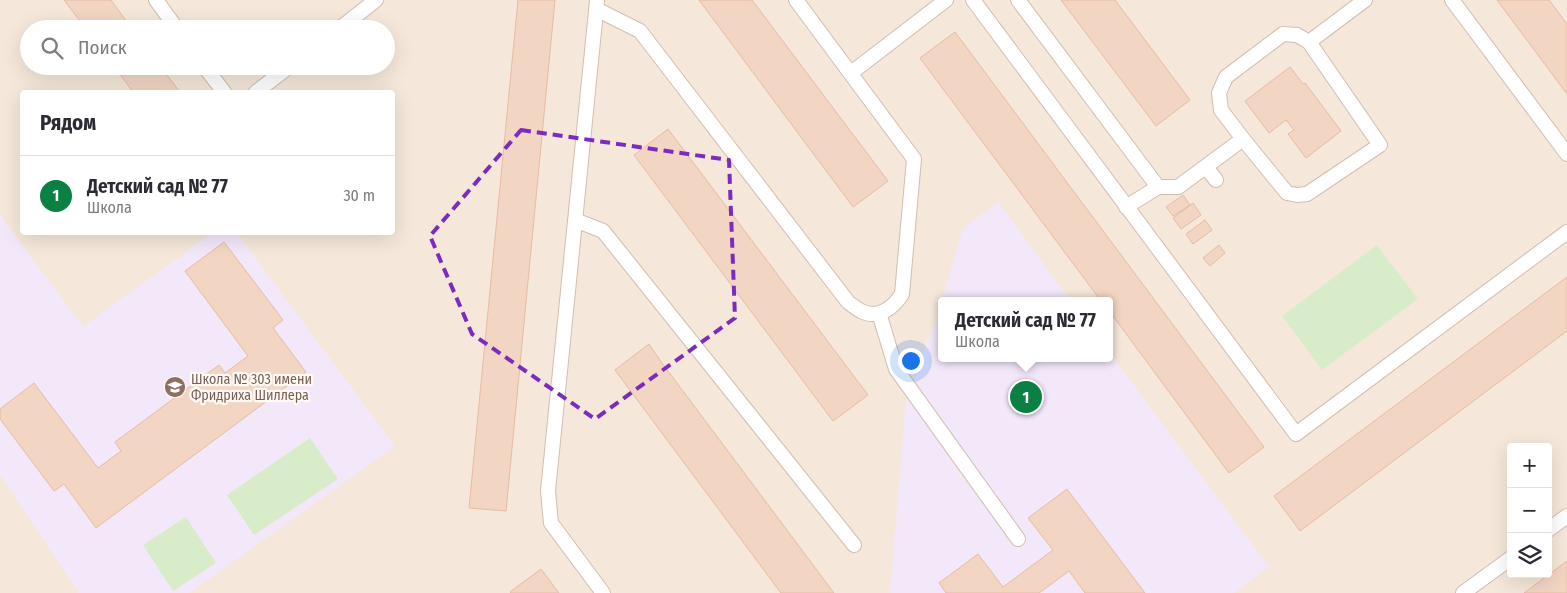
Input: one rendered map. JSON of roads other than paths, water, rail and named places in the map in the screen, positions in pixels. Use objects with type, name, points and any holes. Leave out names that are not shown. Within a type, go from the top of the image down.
[{"type":"lane","points":[[156,0],[170,20]]},
{"type":"lane","points":[[350,20],[376,0]]},
{"type":"lane","points":[[603,593],[551,523],[548,491],[596,4],[640,31],[848,302],[862,312],[879,313],[894,306],[902,294],[914,159],[796,0]]},
{"type":"lane","points":[[851,73],[946,0]]},
{"type":"lane","points":[[973,0],[1296,434],[1567,232]]},
{"type":"lane","points":[[1018,0],[1158,187]]},
{"type":"lane","points":[[1309,42],[1365,0]]},
{"type":"lane","points":[[1452,0],[1567,154]]},
{"type":"lane","points":[[1283,34],[1297,34],[1309,42],[1380,145],[1307,194],[1297,196],[1287,193],[1243,139],[1221,110],[1219,93],[1226,77],[1283,34]]},
{"type":"lane","points":[[211,75],[222,90]]},
{"type":"lane","points":[[259,90],[278,75]]},
{"type":"lane","points":[[1126,208],[1158,187],[1178,187],[1243,139]]},
{"type":"lane","points":[[1206,167],[1216,180]]},
{"type":"lane","points":[[575,220],[604,231],[854,545]]},
{"type":"lane","points":[[879,313],[896,369],[1018,539]]},
{"type":"lane","points":[[1552,527],[1567,516]]},
{"type":"lane","points":[[1463,593],[1507,561]]},
{"type":"place","name":"Школа № 303 имени Фридриха Шиллера","points":[[175,387]]},
{"type":"place","name":"Детский сад № 77","points":[[1026,397]]}]
